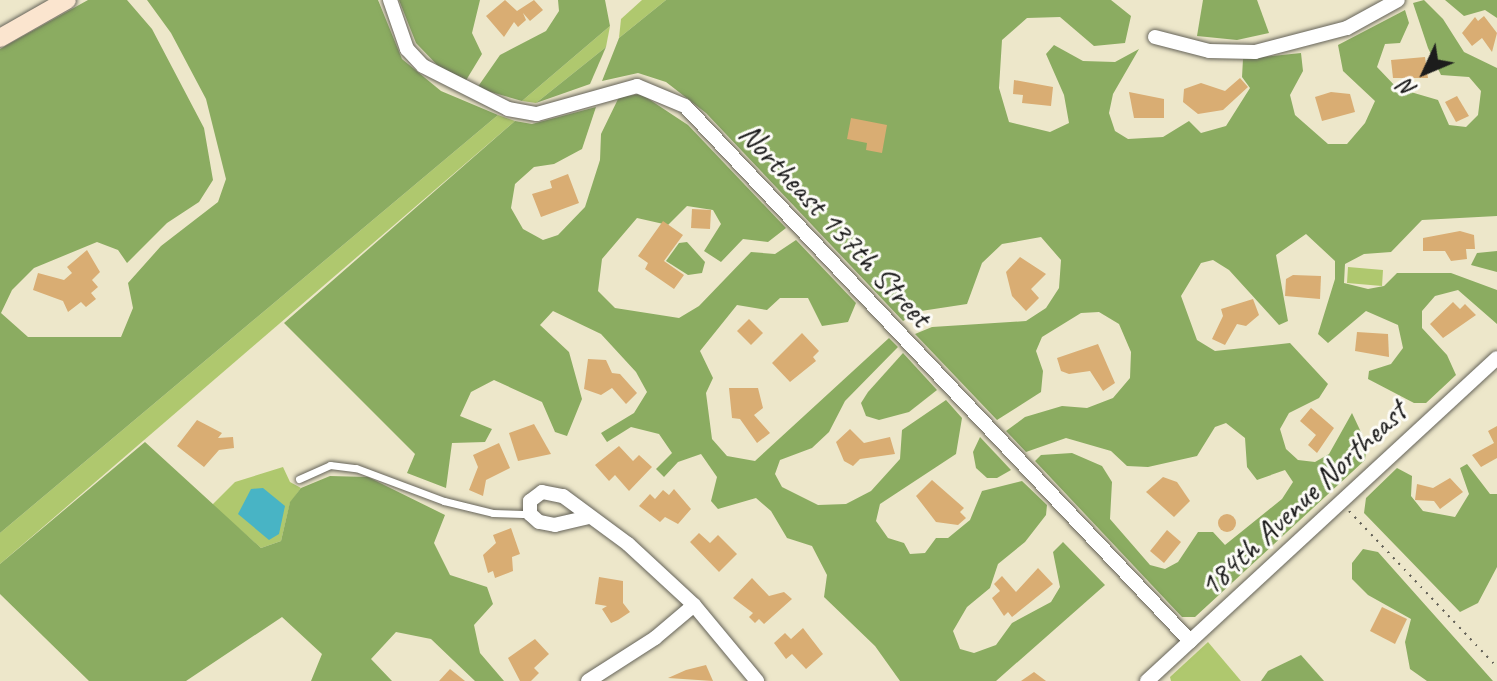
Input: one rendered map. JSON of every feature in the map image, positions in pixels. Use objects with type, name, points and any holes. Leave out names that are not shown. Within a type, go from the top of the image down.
[{"type":"main road","points":[[0,38],[67,0]]},
{"type":"street","name":"Northeast 137th Street","points":[[390,0],[407,49],[423,66],[508,109],[537,114],[637,86],[685,106],[1190,641]]},
{"type":"street","points":[[1155,37],[1209,51],[1255,52],[1347,28],[1398,0]]},
{"type":"street","name":"184th Avenue Northeast","points":[[1147,681],[1497,358]]},
{"type":"street","points":[[589,517],[555,525],[530,514],[530,501],[542,492],[563,496],[628,544],[694,605],[757,681]]},
{"type":"street","points":[[588,681],[655,638],[694,605]]},
{"type":"lane","points":[[299,479],[330,465],[356,468],[444,501],[493,513],[530,514]]},
{"type":"path","points":[[1341,503],[1497,667]]},
{"type":"green space","points":[[88,0],[127,0],[152,29],[204,128],[213,180],[199,202],[167,223],[127,263],[118,250],[97,242],[34,268],[12,290],[1,313],[28,337],[121,337],[133,308],[128,283],[161,246],[218,202],[226,179],[206,99],[171,33],[147,0],[378,0],[402,59],[441,91],[498,115],[0,533],[0,49]]},
{"type":"green space","points":[[399,0],[480,0],[472,33],[482,54],[465,82],[442,70],[416,43]]},
{"type":"green space","points":[[558,0],[605,0],[610,26],[522,101],[477,88],[500,55],[546,31],[559,11]]},
{"type":"green space","points":[[642,0],[666,0],[619,38],[621,19]]},
{"type":"green space","points":[[666,0],[1111,0],[1131,16],[1125,43],[1094,46],[1060,17],[1027,18],[1002,40],[999,88],[1009,122],[1050,132],[1069,123],[1064,95],[1046,54],[1054,45],[1083,61],[1115,62],[1139,49],[1113,94],[1109,113],[1115,131],[1128,139],[1163,137],[1189,121],[1201,133],[1226,126],[1250,88],[1242,77],[1243,59],[1301,53],[1303,71],[1290,95],[1295,115],[1328,144],[1347,144],[1365,123],[1375,101],[1343,71],[1338,45],[1405,10],[1409,23],[1400,43],[1385,44],[1377,67],[1397,88],[1438,100],[1449,125],[1466,127],[1478,115],[1481,91],[1469,77],[1441,75],[1428,48],[1413,3],[1424,0],[1443,19],[1464,52],[1497,68],[1497,216],[1422,220],[1391,252],[1364,254],[1345,264],[1344,283],[1368,289],[1384,286],[1397,273],[1451,273],[1497,290],[1497,324],[1458,290],[1435,296],[1422,311],[1422,328],[1447,355],[1456,375],[1426,403],[1414,403],[1368,379],[1369,371],[1391,364],[1403,348],[1398,325],[1366,311],[1328,343],[1318,334],[1335,279],[1335,261],[1306,234],[1276,255],[1288,321],[1279,325],[1229,270],[1213,260],[1201,263],[1181,296],[1197,340],[1215,351],[1290,343],[1328,384],[1319,398],[1289,413],[1280,429],[1286,449],[1298,460],[1315,462],[1329,454],[1352,413],[1367,445],[1365,460],[1195,617],[1182,617],[1035,461],[1041,455],[1072,453],[1102,466],[1112,482],[1110,519],[1150,565],[1165,569],[1178,562],[1198,532],[1213,532],[1225,545],[1282,499],[1293,482],[1285,470],[1257,480],[1247,467],[1245,438],[1226,423],[1215,427],[1197,456],[1148,467],[1127,466],[1111,451],[1066,438],[1026,452],[1006,431],[1025,417],[1062,406],[1087,408],[1113,398],[1130,378],[1131,352],[1119,324],[1099,312],[1081,313],[1042,337],[1036,351],[1043,371],[1041,392],[997,420],[915,334],[932,327],[1026,321],[1046,308],[1059,288],[1061,260],[1041,237],[1002,244],[982,263],[967,304],[921,311],[903,321],[706,113],[666,82],[638,73],[602,81],[619,38]]},
{"type":"green space","points":[[1203,0],[1257,0],[1269,33],[1237,40],[1197,36]]},
{"type":"green space","points":[[1445,0],[1497,0],[1497,18],[1485,10],[1464,16]]},
{"type":"green space","points":[[610,26],[606,47],[536,103],[522,101]]},
{"type":"green space","points":[[606,47],[590,84],[536,103]]},
{"type":"green space","points":[[641,94],[688,125],[786,228],[768,242],[743,239],[721,262],[704,251],[721,224],[713,210],[687,206],[668,225],[637,218],[602,259],[598,291],[615,308],[679,318],[699,306],[751,252],[775,254],[796,240],[856,303],[848,322],[822,326],[808,298],[780,298],[767,310],[737,305],[700,351],[713,378],[706,393],[712,439],[727,456],[755,461],[889,338],[898,347],[845,401],[829,432],[812,448],[780,460],[775,474],[782,487],[818,505],[846,504],[871,491],[900,459],[902,430],[946,400],[962,418],[956,454],[880,504],[876,521],[888,538],[904,543],[910,554],[925,553],[936,538],[948,538],[970,520],[982,491],[1022,481],[1047,505],[1046,515],[1025,542],[998,564],[990,588],[967,607],[953,631],[960,649],[974,653],[996,645],[1012,623],[1051,602],[1060,587],[1053,552],[1063,542],[1105,585],[996,681],[900,681],[875,646],[824,597],[827,575],[812,546],[787,538],[771,511],[756,498],[718,509],[711,501],[717,477],[701,454],[678,462],[664,477],[656,469],[672,453],[659,434],[631,427],[607,442],[601,433],[634,413],[647,392],[636,372],[601,334],[553,311],[540,325],[569,352],[582,399],[567,436],[555,432],[542,402],[494,380],[471,392],[460,416],[492,429],[485,442],[452,443],[446,488],[407,473],[415,454],[284,323],[515,121],[532,124],[596,107],[582,149],[554,164],[534,167],[515,184],[511,208],[523,229],[543,240],[558,235],[585,207],[600,160],[601,134],[619,97]]},
{"type":"green space","points":[[498,115],[515,121],[0,564],[0,533]]},
{"type":"green space","points":[[687,242],[705,262],[702,273],[688,275],[666,261],[679,243]]},
{"type":"green space","points":[[1497,251],[1497,272],[1471,265],[1477,253]]},
{"type":"green space","points":[[1348,267],[1383,270],[1382,286],[1347,283]]},
{"type":"green space","points":[[903,353],[937,390],[909,412],[879,420],[866,416],[861,403]]},
{"type":"green space","points":[[980,437],[1011,470],[997,478],[987,478],[976,468],[973,452]]},
{"type":"green space","points":[[145,442],[261,548],[281,541],[290,502],[301,488],[330,476],[368,477],[445,515],[434,543],[450,575],[487,587],[493,604],[474,625],[480,653],[504,681],[475,681],[431,639],[396,632],[371,659],[392,681],[311,681],[322,654],[282,617],[186,681],[89,681],[0,594],[0,564]]},
{"type":"green space","points":[[1467,464],[1490,494],[1497,494],[1497,567],[1478,603],[1460,612],[1364,513],[1366,498],[1397,468],[1412,476],[1411,496],[1423,511],[1455,517],[1469,494],[1460,468]]},
{"type":"green space","points":[[283,467],[290,482],[301,488],[290,503],[281,541],[261,548],[212,505],[235,482]]},
{"type":"green space","points":[[1363,549],[1378,552],[1493,681],[1427,681],[1410,669],[1405,642],[1411,619],[1368,595],[1352,579],[1352,563]]},
{"type":"green space","points":[[1208,642],[1241,681],[1171,681],[1170,677]]},
{"type":"green space","points":[[1301,655],[1324,681],[1261,681],[1268,671]]},
{"type":"water","points":[[263,488],[285,506],[279,534],[269,540],[238,514],[251,489]]},
{"type":"building","points":[[505,0],[517,11],[534,0],[543,10],[530,21],[523,13],[526,20],[518,27],[514,22],[504,37],[486,16]]},
{"type":"building","points":[[1484,16],[1497,33],[1492,52],[1482,38],[1472,46],[1462,33],[1475,17],[1478,21]]},
{"type":"building","points":[[1425,57],[1428,78],[1393,78],[1391,60]]},
{"type":"building","points":[[1240,78],[1248,87],[1223,110],[1198,114],[1183,102],[1184,89],[1201,83],[1225,91]]},
{"type":"building","points":[[1014,80],[1053,87],[1051,106],[1022,103],[1023,95],[1013,94]]},
{"type":"building","points":[[1129,92],[1164,99],[1164,118],[1134,118]]},
{"type":"building","points":[[1331,92],[1350,94],[1355,112],[1322,121],[1315,97]]},
{"type":"building","points":[[1457,96],[1469,116],[1456,122],[1445,102]]},
{"type":"building","points":[[851,118],[887,125],[882,153],[866,150],[867,143],[847,139]]},
{"type":"building","points":[[568,174],[579,203],[541,217],[532,194],[552,188],[550,181]]},
{"type":"building","points":[[692,209],[711,210],[710,229],[691,228]]},
{"type":"building","points":[[663,221],[683,235],[664,261],[684,275],[674,289],[645,269],[648,263],[638,256]]},
{"type":"building","points":[[1460,231],[1474,235],[1475,249],[1466,249],[1467,259],[1451,261],[1445,251],[1423,251],[1423,238]]},
{"type":"building","points":[[87,250],[100,272],[92,280],[98,287],[91,293],[96,299],[86,307],[81,302],[68,312],[63,301],[33,290],[38,273],[64,280],[72,273],[67,267]]},
{"type":"building","points":[[1020,257],[1046,274],[1031,289],[1039,298],[1026,311],[1012,296],[1006,272]]},
{"type":"building","points":[[1293,275],[1321,276],[1320,299],[1285,296],[1286,279]]},
{"type":"building","points":[[1253,299],[1259,315],[1246,326],[1237,324],[1225,345],[1212,339],[1223,316],[1221,309]]},
{"type":"building","points":[[1453,302],[1460,309],[1465,304],[1476,315],[1443,338],[1430,324]]},
{"type":"building","points":[[749,319],[763,333],[751,345],[737,331]]},
{"type":"building","points":[[1357,332],[1388,334],[1389,357],[1355,351]]},
{"type":"building","points":[[802,333],[819,351],[813,357],[816,361],[790,382],[772,363]]},
{"type":"building","points":[[1098,344],[1115,383],[1103,391],[1090,371],[1069,374],[1061,371],[1057,358]]},
{"type":"building","points":[[588,359],[606,360],[612,373],[620,374],[637,393],[626,404],[612,388],[601,395],[584,389]]},
{"type":"building","points":[[729,388],[758,388],[763,408],[754,415],[770,433],[757,443],[740,419],[732,418]]},
{"type":"building","points":[[1311,408],[1334,428],[1317,453],[1308,445],[1316,435],[1300,421]]},
{"type":"building","points":[[197,420],[222,433],[218,438],[233,437],[234,448],[219,450],[204,467],[177,446]]},
{"type":"building","points":[[534,424],[551,454],[518,461],[509,433]]},
{"type":"building","points":[[1497,426],[1497,458],[1481,467],[1472,455],[1494,443],[1488,431]]},
{"type":"building","points":[[850,429],[864,443],[890,437],[895,454],[860,459],[853,466],[844,461],[836,442]]},
{"type":"building","points":[[499,443],[510,468],[486,480],[483,496],[469,490],[478,467],[473,455]]},
{"type":"building","points":[[619,446],[633,461],[639,455],[652,467],[629,491],[615,475],[609,481],[595,465]]},
{"type":"building","points":[[1163,477],[1177,482],[1190,501],[1174,517],[1146,492]]},
{"type":"building","points":[[1450,478],[1463,492],[1440,509],[1434,501],[1415,500],[1417,484],[1433,488]]},
{"type":"building","points":[[932,480],[964,508],[960,512],[966,518],[958,525],[936,522],[916,496]]},
{"type":"building","points":[[674,489],[691,509],[678,524],[665,517],[660,522],[639,506],[650,494],[655,499],[663,490],[669,495]]},
{"type":"building","points":[[1227,514],[1236,523],[1227,532],[1218,523]]},
{"type":"building","points":[[511,528],[520,554],[512,557],[513,571],[495,578],[493,571],[488,573],[483,555],[496,543],[493,535]]},
{"type":"building","points":[[1167,530],[1181,542],[1164,563],[1150,551]]},
{"type":"building","points":[[699,533],[710,543],[718,535],[737,554],[719,572],[690,542]]},
{"type":"building","points":[[1038,568],[1053,584],[1012,617],[1008,612],[1004,616],[992,598],[1000,591],[994,584],[1002,576],[1016,592]]},
{"type":"building","points":[[599,577],[623,581],[623,603],[630,612],[611,623],[602,609],[607,606],[595,604]]},
{"type":"building","points":[[752,578],[769,596],[784,592],[792,599],[764,624],[759,619],[755,623],[749,617],[753,613],[733,598]]},
{"type":"building","points":[[1382,607],[1407,619],[1395,644],[1370,631]]},
{"type":"building","points":[[803,628],[823,654],[806,669],[792,654],[786,659],[774,643],[785,633],[791,639]]},
{"type":"building","points":[[535,639],[549,654],[534,668],[539,673],[531,681],[520,681],[508,658]]},
{"type":"building","points":[[706,665],[713,681],[668,678],[686,670]]},
{"type":"building","points":[[450,669],[465,681],[439,681]]},
{"type":"building","points":[[1034,672],[1046,681],[1021,681]]}]
